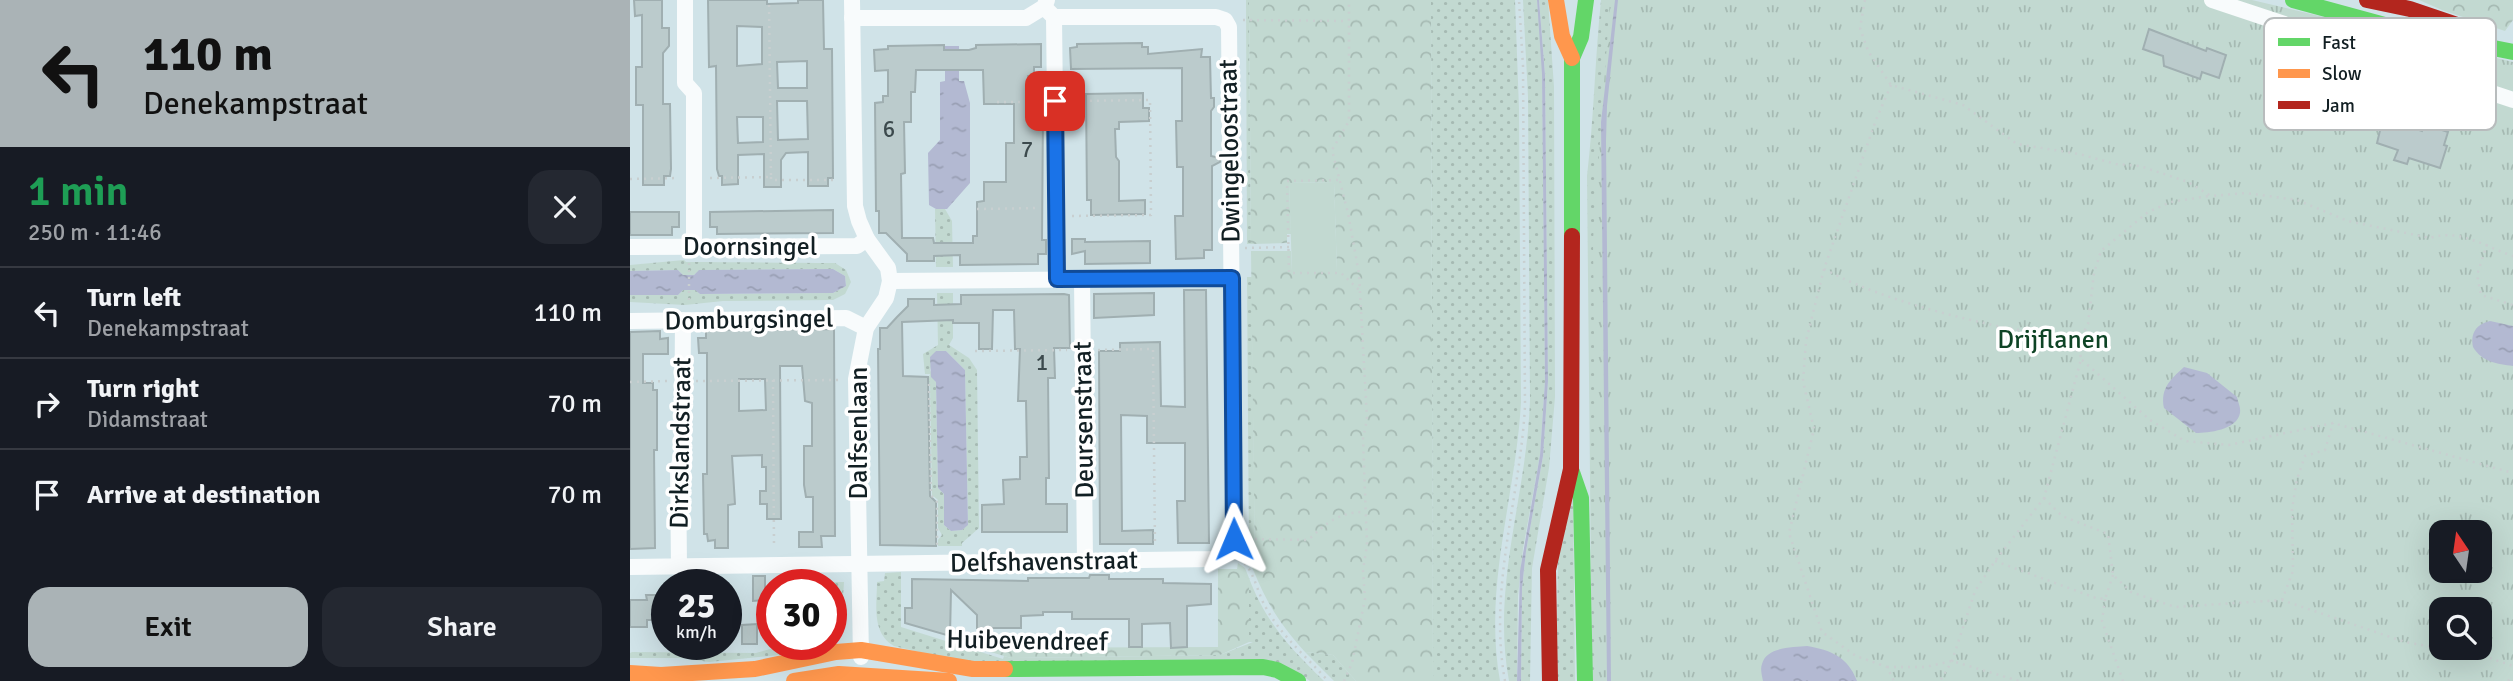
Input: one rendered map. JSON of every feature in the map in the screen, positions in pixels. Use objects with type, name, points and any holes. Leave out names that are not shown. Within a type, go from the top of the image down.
[{"type":"street","points":[[685,0],[685,83],[694,93],[691,255]]},
{"type":"street","points":[[852,0],[855,206],[867,239],[888,268],[890,281],[1232,278]]},
{"type":"street","points":[[1556,0],[1562,36],[1572,58]]},
{"type":"street","points":[[1550,681],[1548,570],[1572,469],[1572,58],[1581,37],[1586,0]]},
{"type":"street","points":[[2212,0],[2266,18]]},
{"type":"street","points":[[2292,0],[2359,18]]},
{"type":"street","points":[[2370,0],[2390,18]]},
{"type":"street","points":[[2370,0],[2405,5],[2441,18]]},
{"type":"street","points":[[852,18],[1026,18],[1048,8],[1216,17],[1226,20]]},
{"type":"street","points":[[1048,8],[1055,101],[1057,279]]},
{"type":"street","name":"Dwingeloostraat","points":[[1226,20],[1232,278],[1231,545]]},
{"type":"street","points":[[2496,38],[2513,44]]},
{"type":"street","points":[[2496,94],[2513,100]]},
{"type":"street","name":"Doornsingel","points":[[630,247],[691,255],[857,246],[867,239]]},
{"type":"street","name":"Deursenstraat","points":[[1082,279],[1085,561]]},
{"type":"street","name":"Dalfsenlaan","points":[[862,674],[856,379],[866,328],[886,298],[890,281]]},
{"type":"street","name":"Domburgsingel","points":[[630,321],[846,318],[866,328]]},
{"type":"street","name":"Dirkslandstraat","points":[[679,566],[678,469],[682,453],[682,320]]},
{"type":"street","points":[[1572,469],[1581,498],[1585,681]]},
{"type":"street","name":"Delfshavenstraat","points":[[630,567],[1214,559],[1231,545]]},
{"type":"street","name":"Huibevendreef","points":[[630,673],[661,675],[755,669],[836,652],[861,650],[973,669],[1264,667],[1277,670],[1298,681]]},
{"type":"street","name":"Huibevendreef","points":[[794,681],[862,674],[949,681]]},
{"type":"street","name":"Huibevendreef","points":[[1084,681],[1264,681]]},
{"type":"path","points":[[769,0],[771,180],[854,180]]},
{"type":"path","points":[[1344,681],[1352,663],[1366,599],[1363,570],[1367,545],[1363,439],[1367,419],[1359,274],[1332,150],[1349,121],[1349,0]]},
{"type":"path","points":[[1505,681],[1500,640],[1500,596],[1505,544],[1524,435],[1525,406],[1523,66],[1519,0]]},
{"type":"path","points":[[1865,0],[1860,28],[1868,51],[1891,85],[1963,105],[2017,144],[2079,154],[2116,164],[2140,166],[2188,181],[2211,196]]},
{"type":"path","points":[[1226,20],[1348,20]]},
{"type":"path","points":[[1891,85],[1876,120],[1824,269],[1807,341],[1803,381],[1814,429],[1788,533],[1822,632],[1856,656],[1887,667],[1926,667],[1952,661],[2020,681]]},
{"type":"path","points":[[977,209],[1151,215],[1150,100],[997,102]]},
{"type":"path","points":[[630,179],[771,177]]},
{"type":"path","points":[[1339,180],[1287,181],[1289,274],[1341,273],[1359,290]]},
{"type":"path","points":[[2075,349],[2088,324],[2094,273],[2101,251],[2148,212],[2171,202],[2246,193],[2268,194],[2297,200],[2348,221],[2430,238],[2443,233],[2460,236],[2513,256]]},
{"type":"path","points":[[2487,244],[2477,275],[2481,295],[2513,305]]},
{"type":"path","points":[[1231,249],[1290,247]]},
{"type":"path","points":[[689,303],[691,255]]},
{"type":"path","points":[[1824,269],[1880,294],[1987,324],[2060,340],[2080,354],[2081,359],[2044,498],[1975,590],[1952,661],[1940,681]]},
{"type":"path","points":[[975,351],[1153,349],[1155,560]]},
{"type":"path","points":[[2081,359],[2150,420],[2185,441],[2229,445],[2333,423],[2513,473]]},
{"type":"path","points":[[630,382],[856,379]]},
{"type":"path","points":[[773,380],[775,565]]},
{"type":"path","points":[[929,384],[930,495],[937,502],[937,564]]},
{"type":"path","points":[[2282,600],[2293,571],[2292,509],[2297,479],[2305,456],[2325,450],[2333,423]]},
{"type":"path","points":[[2044,498],[2062,516],[2108,534],[2113,575],[2105,599],[2102,621],[2123,681]]},
{"type":"path","points":[[1231,545],[1308,540],[1332,520],[1347,512],[1365,512]]},
{"type":"path","points":[[1231,545],[1248,566],[1272,620],[1328,681]]},
{"type":"path","points":[[1995,561],[2105,599]]},
{"type":"path","points":[[2113,575],[2131,592],[2175,607],[2282,600],[2405,642],[2484,656],[2513,666]]},
{"type":"path","points":[[1887,667],[1894,681]]},
{"type":"path","points":[[2508,681],[2513,676]]},
{"type":"green space","points":[[1246,0],[1249,0],[1251,244],[1247,244]]},
{"type":"green space","points":[[1249,0],[1431,0],[1433,681],[1356,681],[1333,655],[1305,652],[1276,615],[1255,574],[1251,251],[1291,251],[1292,271],[1337,271],[1334,182],[1289,183],[1291,234],[1287,234],[1287,243],[1251,244]]},
{"type":"green space","points":[[1431,0],[1515,0],[1519,109],[1521,402],[1495,611],[1500,681],[1433,681]]},
{"type":"green space","points":[[1523,0],[1537,0],[1542,51],[1545,381],[1540,455],[1523,549],[1518,596],[1517,681],[1509,681],[1504,610],[1530,400],[1528,97]]},
{"type":"green space","points":[[1539,0],[1548,0],[1554,87],[1555,397],[1549,468],[1532,568],[1530,681],[1521,681],[1522,588],[1543,456],[1548,381],[1545,75]]},
{"type":"green space","points":[[1601,0],[1615,0],[1601,122],[1607,681],[1592,681],[1587,176]]},
{"type":"green space","name":"Drijflanen","points":[[1610,0],[2252,0],[2328,18],[2264,18],[2264,130],[2496,130],[2496,58],[2513,62],[2513,681],[1598,681],[1593,240]]},
{"type":"green space","points":[[2419,0],[2513,0],[2513,20],[2505,31],[2496,28],[2496,18],[2466,18]]},
{"type":"green space","points":[[1334,182],[1337,271],[1292,271],[1289,183]]},
{"type":"green space","points":[[935,209],[945,209],[952,221],[953,267],[936,267]]},
{"type":"green space","points":[[684,260],[835,263],[846,270],[851,282],[845,294],[833,300],[723,301],[685,305],[630,302],[630,295],[678,295],[683,290],[696,290],[700,294],[833,293],[846,286],[845,276],[833,269],[700,270],[694,275],[683,275],[678,270],[630,271],[630,265]]},
{"type":"green space","points":[[1247,277],[1252,277],[1255,574],[1249,561]]},
{"type":"green space","points":[[937,293],[953,293],[953,338],[949,345],[969,358],[977,370],[979,528],[962,546],[938,546],[942,535],[938,528],[938,500],[932,495],[928,381],[930,374],[925,374],[923,354],[938,345]],"holes":[[[936,351],[946,351],[965,370],[968,524],[962,530],[951,531],[944,525],[944,494],[938,488],[936,382],[930,370]]]},
{"type":"green space","points":[[1573,493],[1575,681],[1556,681],[1558,561]]},
{"type":"green space","points":[[1238,563],[1245,568],[1249,578],[1249,642],[1220,655],[1011,658],[984,650],[1218,647],[1218,569],[1237,569]]},
{"type":"green space","points":[[901,572],[901,627],[1003,659],[1004,656],[1220,655],[1253,642],[1249,642],[1249,578],[1271,622],[1324,681],[1310,681],[1303,676],[974,665],[894,646],[879,626],[876,609],[877,582],[884,581],[885,573]]},
{"type":"green space","points":[[632,652],[651,652],[651,658],[630,658]]},
{"type":"green space","points":[[1305,652],[1333,655],[1356,681],[1334,681]]},
{"type":"green space","points":[[742,653],[756,653],[756,657],[742,659]]},
{"type":"green space","points":[[696,660],[729,660],[709,662]]},
{"type":"water","points":[[1537,0],[1545,75],[1548,381],[1543,456],[1522,588],[1521,681],[1517,681],[1520,571],[1540,455],[1545,381],[1542,74]]},
{"type":"water","points":[[1615,0],[1618,0],[1606,141],[1611,681],[1607,681],[1601,122]]},
{"type":"water","points":[[945,46],[959,46],[959,81],[964,81],[970,103],[970,183],[947,209],[936,209],[929,205],[928,153],[940,140],[940,82],[945,81]]},
{"type":"water","points":[[833,269],[845,276],[846,286],[833,293],[700,294],[695,290],[683,290],[678,295],[630,295],[630,271],[678,270],[683,275],[694,275],[699,270]]},
{"type":"water","points":[[2490,321],[2513,326],[2513,366],[2485,359],[2473,347],[2475,330]]},
{"type":"water","points":[[936,351],[946,351],[965,370],[968,525],[962,530],[951,531],[944,525],[944,494],[938,488],[936,382],[931,377],[930,357]]},
{"type":"water","points":[[2184,367],[2207,373],[2237,397],[2240,413],[2234,423],[2221,429],[2196,433],[2164,408],[2165,389]]},
{"type":"water","points":[[1807,646],[1824,650],[1844,660],[1857,681],[1763,681],[1761,666],[1769,654],[1781,649]]},
{"type":"building","points":[[634,0],[662,0],[662,28],[669,28],[669,46],[663,53],[663,104],[670,104],[671,169],[670,176],[664,176],[664,185],[643,185],[643,105],[636,105],[636,67],[642,67],[642,15],[635,16]]},
{"type":"building","points":[[708,0],[767,0],[767,4],[823,0],[824,49],[832,49],[833,178],[828,178],[828,186],[808,186],[808,152],[786,153],[781,160],[781,187],[764,187],[764,154],[738,155],[738,184],[722,185],[722,176],[719,176],[717,169],[716,66],[709,67]],"holes":[[[737,26],[762,27],[762,64],[737,66]],[[807,61],[807,88],[778,88],[777,62]],[[777,101],[807,101],[808,139],[778,140]],[[737,117],[763,117],[763,142],[738,143]]]},
{"type":"building","points":[[2149,29],[2206,51],[2207,48],[2226,55],[2219,78],[2202,72],[2200,79],[2164,66],[2163,56],[2143,49]]},
{"type":"building","points":[[1142,43],[1142,47],[1148,47],[1148,54],[1202,49],[1201,57],[1210,57],[1211,98],[1214,98],[1211,111],[1211,156],[1220,158],[1220,162],[1212,166],[1212,250],[1204,250],[1204,258],[1176,259],[1175,216],[1183,216],[1183,167],[1177,167],[1176,121],[1182,121],[1182,68],[1071,69],[1070,48],[1077,47],[1077,44]]},
{"type":"building","points":[[1041,44],[1041,67],[1034,67],[1034,76],[1028,76],[1029,104],[1033,104],[1033,111],[1043,111],[1042,240],[1046,240],[1046,254],[1038,254],[1038,264],[960,265],[960,255],[934,256],[934,261],[907,261],[907,254],[886,233],[879,233],[879,211],[876,211],[875,103],[883,102],[883,96],[888,96],[888,70],[875,71],[874,50],[888,49],[888,46],[944,45],[944,50],[969,50],[976,48],[976,45]],"holes":[[[916,70],[983,70],[984,104],[1014,104],[1014,143],[1006,143],[1006,182],[984,182],[984,201],[977,202],[977,236],[973,236],[973,243],[934,243],[933,238],[902,238],[901,174],[905,173],[904,122],[911,122],[911,92],[915,92]]]},
{"type":"building","points":[[1143,93],[1143,108],[1149,108],[1149,121],[1119,122],[1119,129],[1115,129],[1116,157],[1119,161],[1119,201],[1145,200],[1145,214],[1091,215],[1091,200],[1087,200],[1086,94]]},
{"type":"building","points":[[2380,130],[2448,132],[2440,168],[2409,158],[2407,164],[2394,160],[2398,150],[2377,143]]},
{"type":"building","points":[[833,210],[833,233],[717,234],[717,227],[710,227],[710,212]]},
{"type":"building","points":[[630,212],[679,212],[679,227],[672,227],[672,235],[630,235]]},
{"type":"building","points":[[1072,239],[1085,239],[1085,242],[1150,241],[1150,263],[1085,264],[1085,251],[1072,254]]},
{"type":"building","points":[[1184,290],[1206,290],[1209,543],[1178,543],[1177,501],[1185,501],[1185,443],[1147,443],[1147,416],[1121,415],[1122,531],[1153,530],[1153,544],[1100,544],[1099,351],[1120,351],[1120,343],[1160,342],[1161,406],[1185,407]]},
{"type":"building","points":[[1154,293],[1154,315],[1094,318],[1094,294]]},
{"type":"building","points":[[961,295],[1069,295],[1070,348],[1054,348],[1055,378],[1048,378],[1049,478],[1046,478],[1046,504],[1067,504],[1067,532],[982,532],[982,505],[1004,504],[1003,480],[1020,479],[1020,457],[1027,457],[1026,401],[1018,401],[1020,349],[1015,349],[1014,310],[993,310],[992,349],[979,349],[979,323],[953,323],[953,320],[902,322],[903,376],[928,377],[930,496],[936,502],[936,546],[880,545],[880,328],[887,328],[908,306],[908,299],[934,299],[934,305],[961,304]]},
{"type":"building","points":[[834,329],[835,536],[821,536],[822,547],[799,547],[799,532],[813,532],[813,497],[806,497],[804,485],[804,446],[812,446],[812,403],[805,401],[802,366],[780,366],[781,519],[767,519],[767,504],[760,504],[760,491],[766,491],[766,467],[762,467],[762,455],[732,456],[735,504],[728,505],[728,548],[715,548],[715,540],[708,541],[707,534],[704,534],[707,353],[699,353],[698,338],[706,338],[706,330]],"holes":[[[739,379],[765,379],[766,410],[739,411]]]},
{"type":"building","points":[[660,331],[660,339],[668,338],[668,354],[643,354],[643,383],[653,383],[653,390],[657,390],[657,450],[654,450],[655,548],[630,549],[630,332]]},
{"type":"building","points":[[1090,575],[1109,575],[1109,579],[1163,579],[1163,583],[1211,584],[1211,604],[1187,606],[1187,647],[1171,648],[1170,623],[1142,624],[1142,647],[1129,647],[1129,619],[1072,619],[1072,612],[1043,612],[1043,615],[1021,616],[1021,628],[977,628],[977,615],[951,590],[950,636],[905,623],[905,608],[912,608],[912,579],[1028,581],[1028,578],[1089,578]]},
{"type":"building","points":[[753,576],[756,576],[756,601],[753,601]]},
{"type":"building","points":[[646,595],[651,595],[651,620],[647,620],[647,627],[630,627],[630,600],[647,600]]},
{"type":"building","points":[[756,624],[756,644],[742,644],[742,625]]},
{"type":"traffic: fast","points":[[1572,236],[1572,58],[1581,37],[1586,0]]},
{"type":"traffic: fast","points":[[2293,0],[2359,18]]},
{"type":"traffic: fast","points":[[2496,49],[2513,52]]},
{"type":"traffic: fast","points":[[1572,472],[1581,498],[1585,681]]},
{"type":"traffic: fast","points":[[1005,669],[1263,667],[1277,670],[1298,681]]},
{"type":"traffic: slow","points":[[1556,0],[1562,36],[1572,58]]},
{"type":"traffic: slow","points":[[630,673],[661,675],[755,669],[836,652],[861,650],[973,669],[1005,669]]},
{"type":"traffic: slow","points":[[794,681],[839,674],[949,681]]},
{"type":"traffic: jam","points":[[2367,0],[2437,18]]},
{"type":"traffic: jam","points":[[1550,681],[1548,570],[1571,469],[1572,236]]},
{"type":"route","points":[[1055,101],[1057,279],[1232,278],[1234,539]]}]
